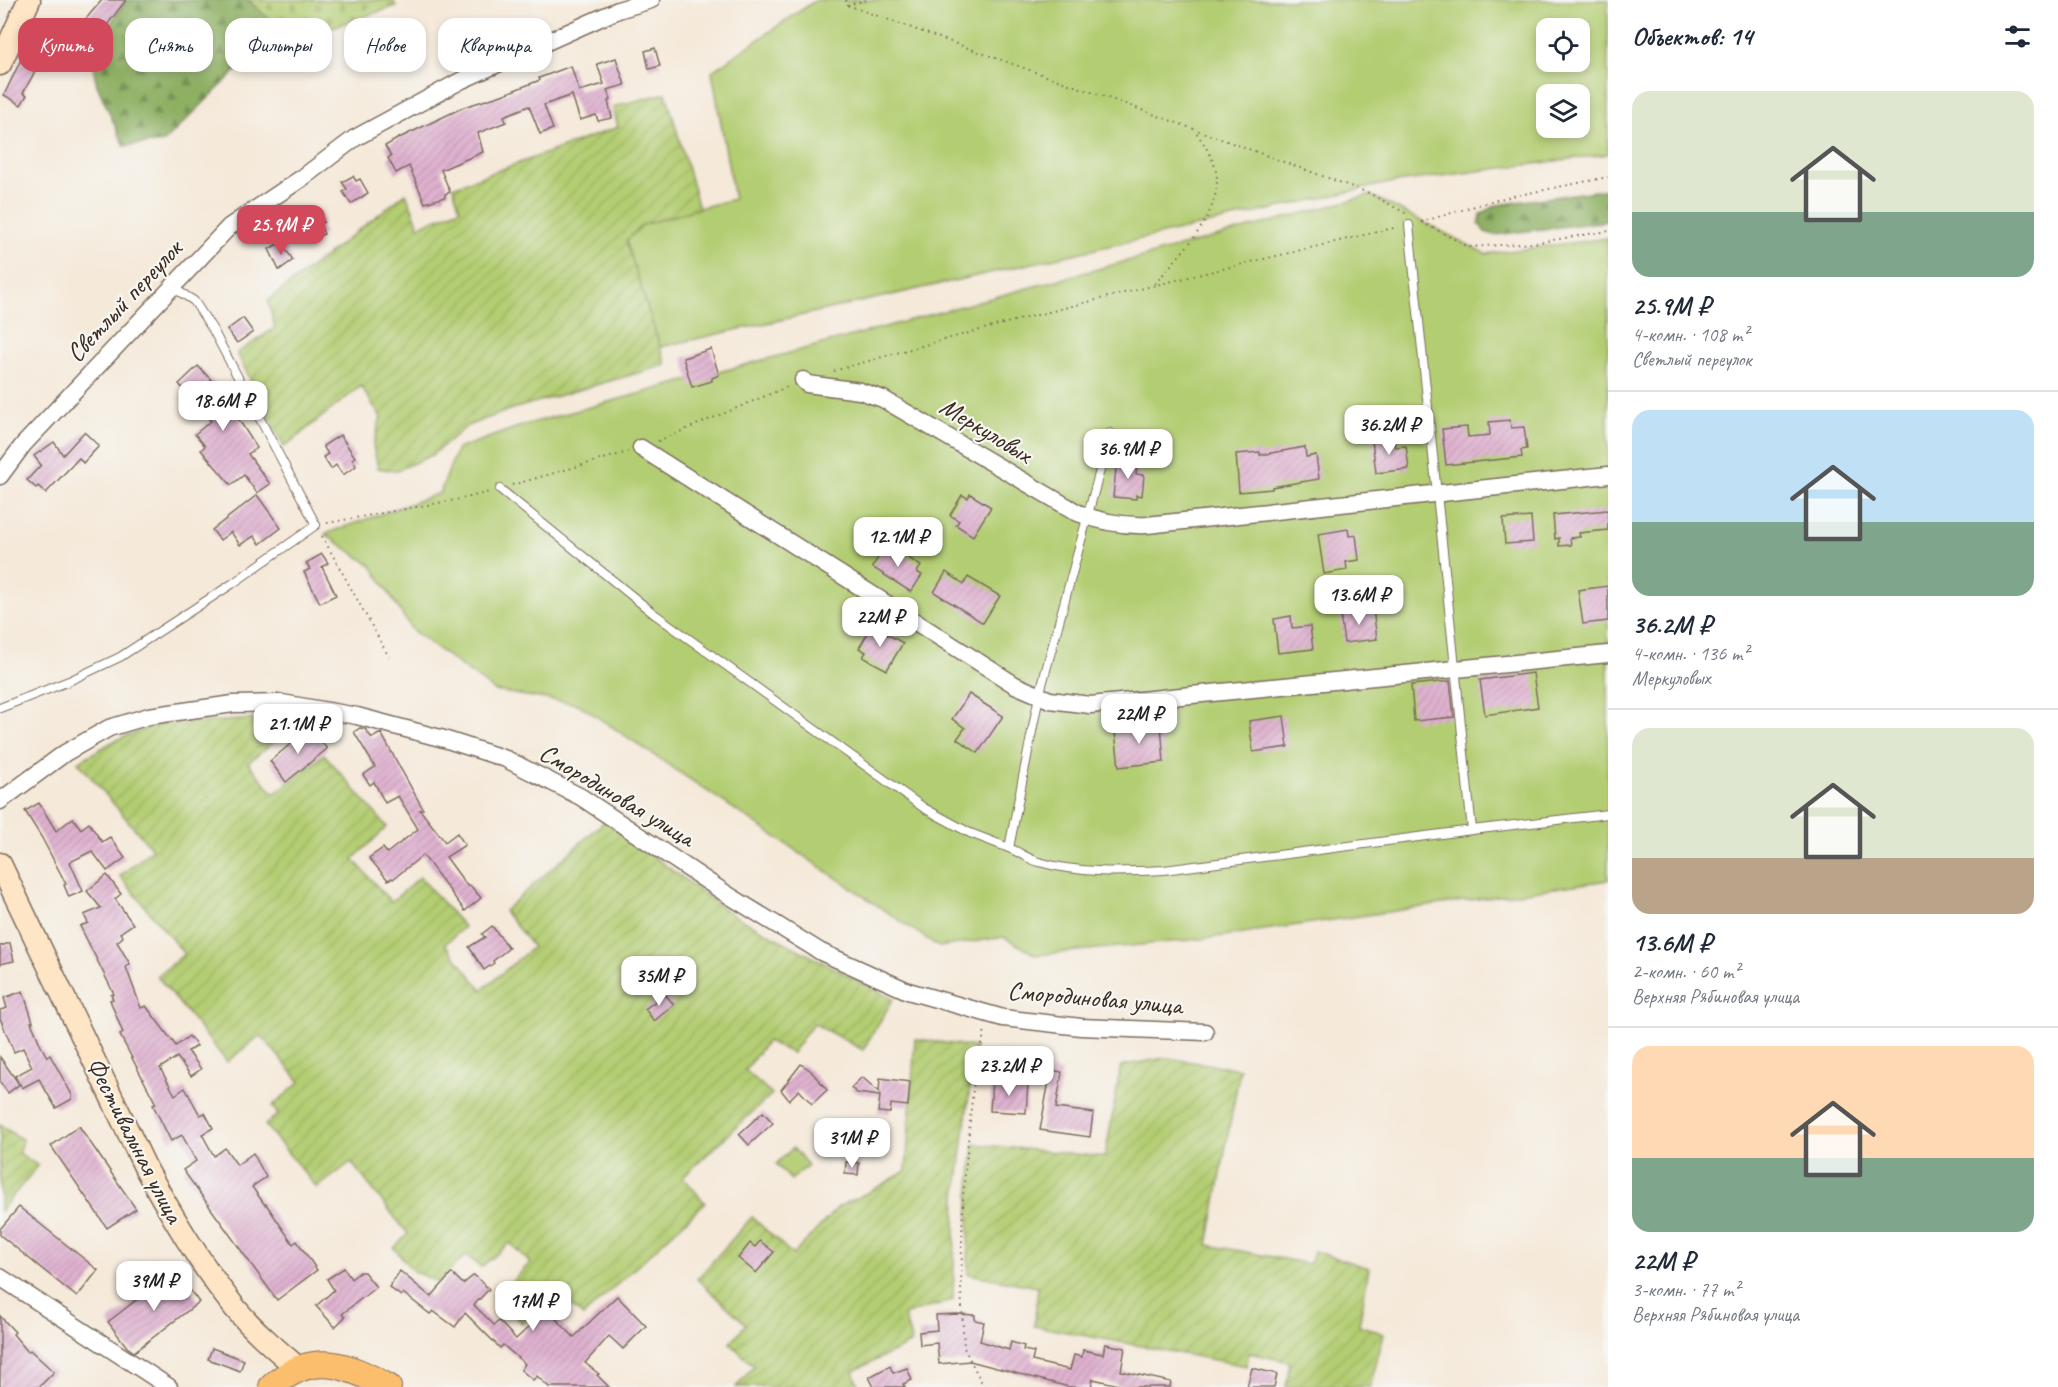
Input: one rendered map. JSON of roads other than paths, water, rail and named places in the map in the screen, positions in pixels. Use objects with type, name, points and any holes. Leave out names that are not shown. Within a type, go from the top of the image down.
[{"type":"main road","points":[[272,1387],[299,1369],[320,1364],[340,1365],[363,1373],[388,1387]]},
{"type":"street","points":[[0,64],[29,0]]},
{"type":"street","name":"Светлый переулок","points":[[0,476],[24,445],[229,226],[302,178],[355,138],[462,80],[618,10],[651,0]]},
{"type":"street","name":"Меркуловых","points":[[803,380],[807,384],[860,391],[883,399],[1087,517],[1118,525],[1147,525],[1608,475]]},
{"type":"street","points":[[641,448],[1015,685],[1050,700],[1090,705],[1608,654]]},
{"type":"street","name":"Смородиновая улица","points":[[0,801],[65,753],[109,728],[149,716],[233,704],[282,703],[357,716],[444,739],[506,759],[581,797],[821,952],[908,991],[1004,1018],[1082,1027],[1205,1032]]},
{"type":"street","name":"Фестивальная улица","points":[[0,864],[171,1214],[236,1308],[266,1341],[299,1369]]},
{"type":"street","points":[[0,1277],[169,1387]]},
{"type":"lane","points":[[1410,220],[1472,830]]},
{"type":"lane","points":[[0,708],[69,681],[120,657],[232,584],[316,525],[213,330],[194,301],[171,286]]},
{"type":"lane","points":[[1009,848],[1040,696],[1110,434]]},
{"type":"lane","points":[[500,489],[653,613],[905,795],[970,833],[1036,861],[1068,869],[1115,872],[1164,870],[1608,814]]}]
